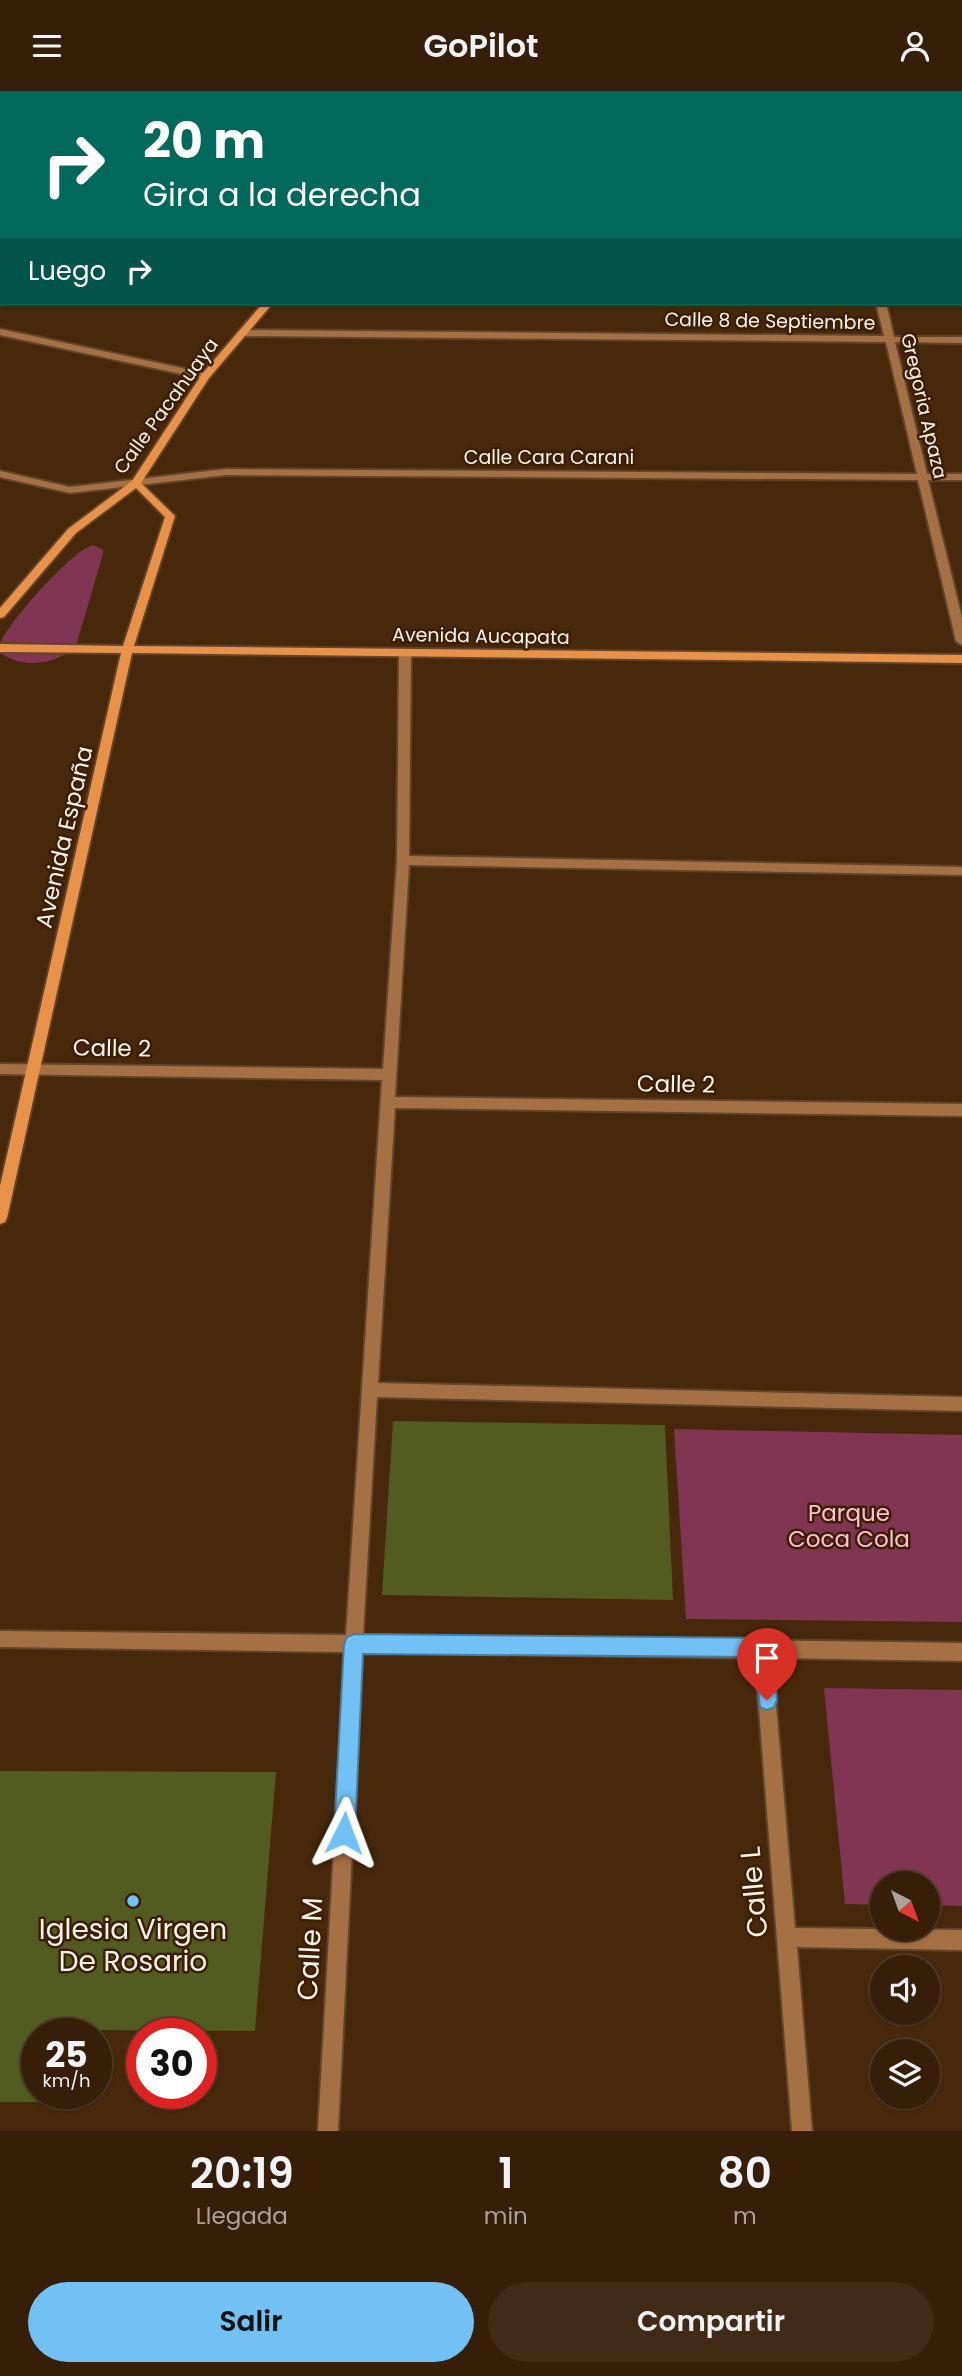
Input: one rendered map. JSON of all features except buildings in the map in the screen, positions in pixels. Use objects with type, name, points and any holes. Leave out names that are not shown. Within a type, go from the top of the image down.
[{"type":"street","name":"Calle Pacahuaya","points":[[0,615],[72,531],[136,483],[205,376],[266,305]]},
{"type":"street","name":"Gregoria Apaza","points":[[882,305],[962,641]]},
{"type":"street","points":[[0,332],[205,376]]},
{"type":"street","name":"Calle 8 de Septiembre","points":[[242,334],[962,340]]},
{"type":"street","name":"Calle Cara Carani","points":[[0,474],[70,490],[226,472],[962,477]]},
{"type":"street","name":"Avenida España","points":[[0,1218],[127,650],[170,516],[136,483]]},
{"type":"street","name":"Avenida Aucapata","points":[[0,648],[962,659]]},
{"type":"street","name":"Calle M","points":[[328,2131],[354,1644],[390,1102],[403,860],[405,653]]},
{"type":"street","points":[[403,860],[962,871]]},
{"type":"street","name":"Calle 2","points":[[0,1069],[391,1075]]},
{"type":"street","name":"Calle 2","points":[[390,1102],[962,1110]]},
{"type":"street","points":[[370,1390],[962,1404]]},
{"type":"street","points":[[0,1639],[763,1647],[962,1652]]},
{"type":"street","name":"Calle L","points":[[763,1647],[802,2131]]},
{"type":"street","points":[[786,1937],[962,1940]]},
{"type":"green space","points":[[93,545],[103,550],[103,554],[75,649],[38,663],[20,662],[2,654],[2,639],[30,601],[71,559]]},
{"type":"green space","name":"Parque Coca Cola","points":[[674,1429],[962,1435],[962,1622],[686,1619]]},
{"type":"green space","points":[[824,1688],[962,1690],[962,1906],[940,1905],[940,1871],[870,1871],[870,1905],[845,1904]]},
{"type":"place","name":"Iglesia Virgen De Rosario","points":[[133,1901]]},
{"type":"route","points":[[344,1833],[354,1644],[763,1647],[767,1700]]}]
